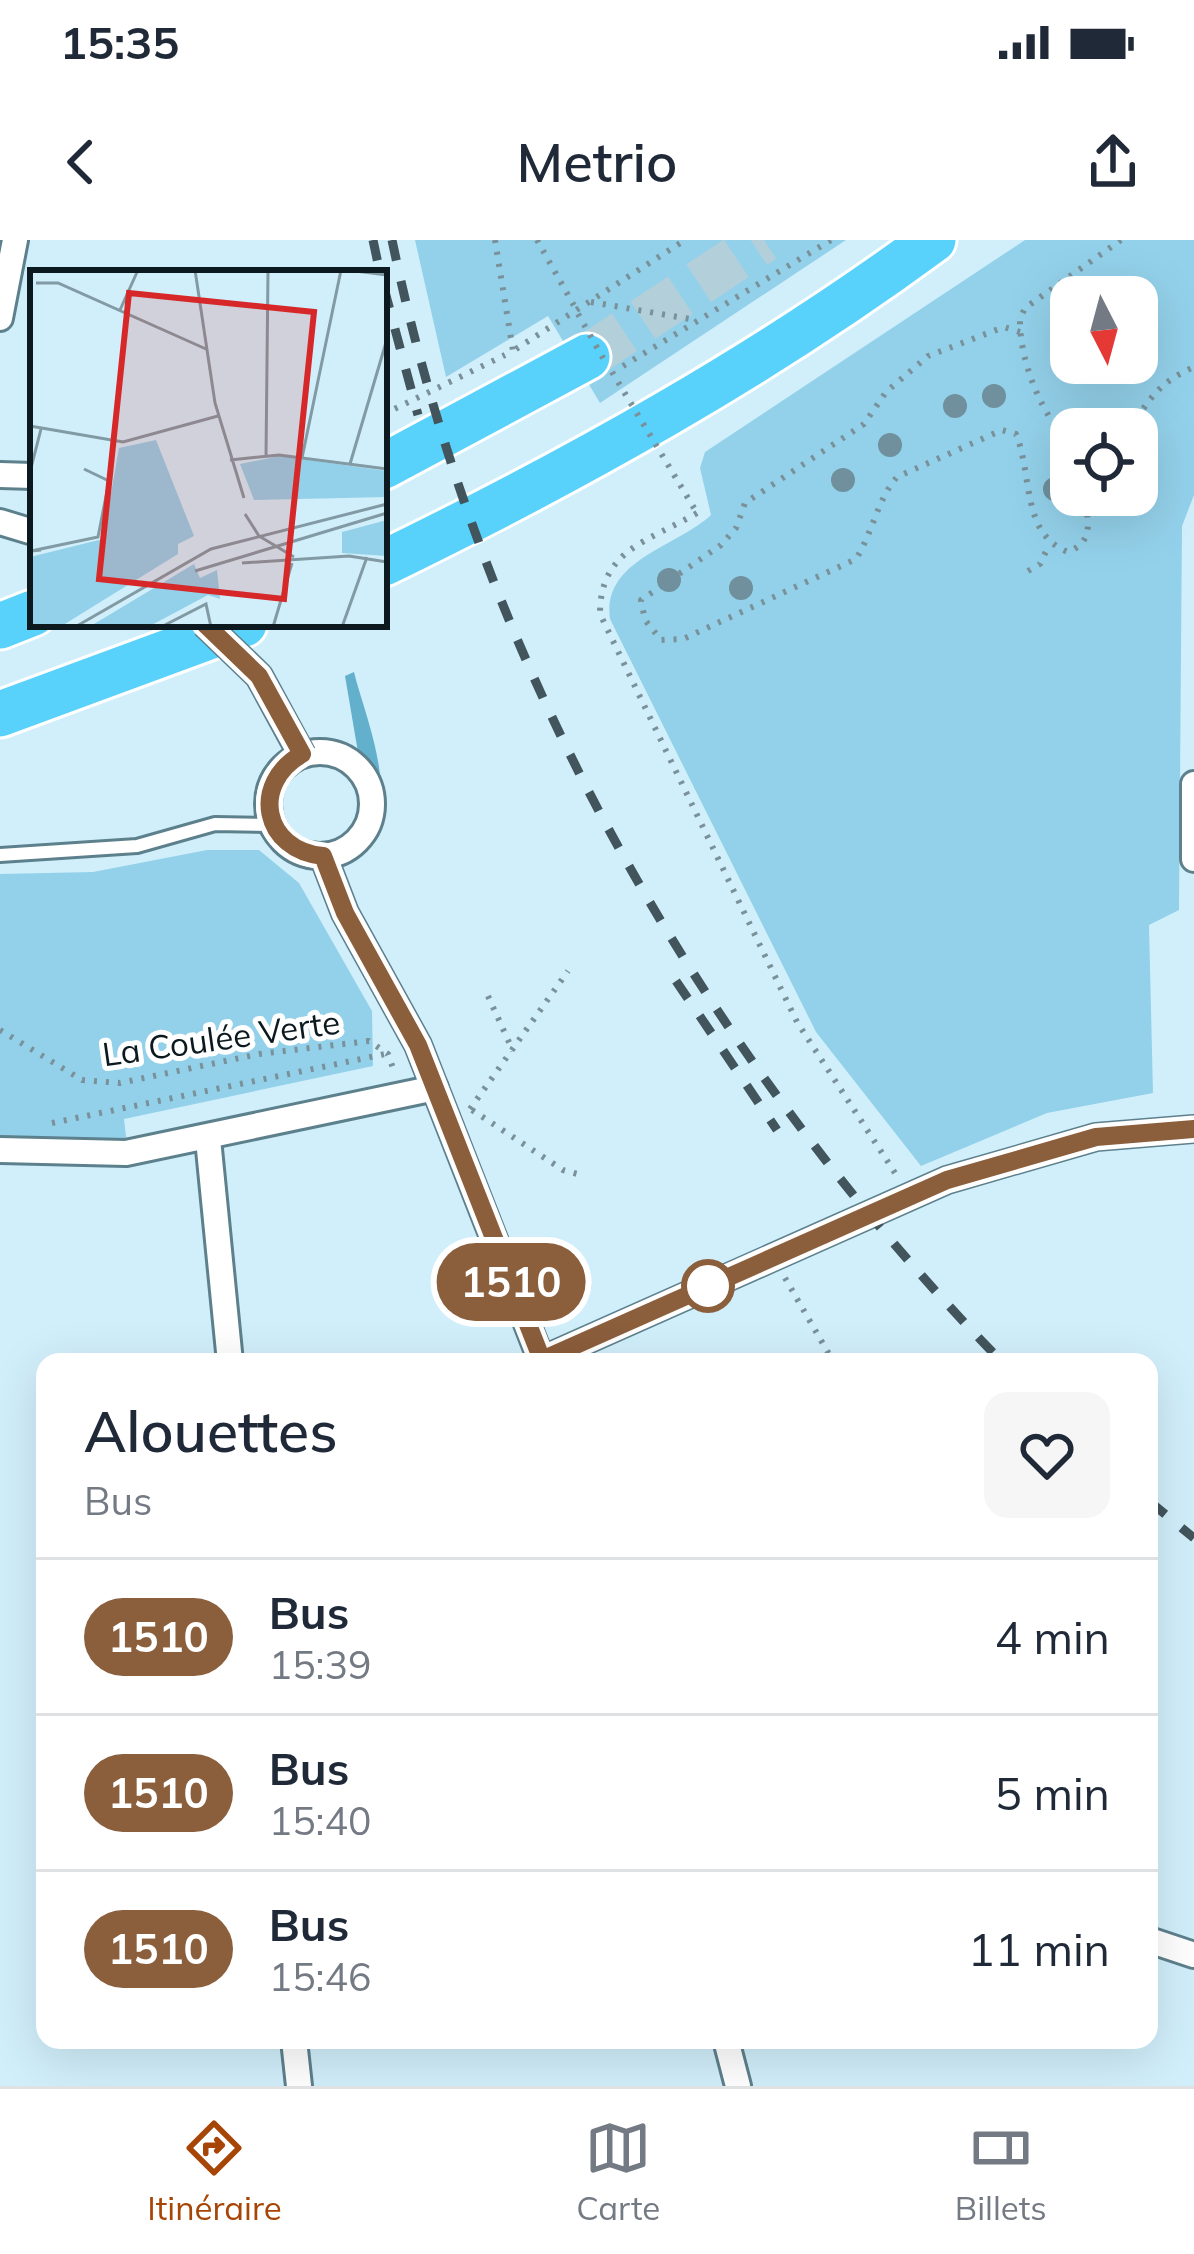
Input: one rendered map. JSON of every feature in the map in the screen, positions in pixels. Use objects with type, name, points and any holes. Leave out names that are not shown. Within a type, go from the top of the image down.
[{"type":"highway","points":[[387,560],[617,442],[740,369],[933,240]]},
{"type":"highway","points":[[387,464],[596,348]]},
{"type":"highway","points":[[0,626],[30,614]]},
{"type":"highway","points":[[0,714],[236,627]]},
{"type":"street","points":[[0,318],[15,240]]},
{"type":"street","points":[[0,475],[30,476]]},
{"type":"street","points":[[0,522],[30,531]]},
{"type":"street","points":[[208,627],[259,676],[302,754]]},
{"type":"street","points":[[302,754],[337,754],[365,776],[372,792],[373,811],[356,842],[323,856],[293,849],[272,825],[269,792],[287,763],[302,754]]},
{"type":"street","points":[[1194,784],[1194,859]]},
{"type":"street","points":[[323,856],[345,913],[418,1045],[539,1353]]},
{"type":"street","points":[[0,1150],[126,1153],[435,1088]]},
{"type":"street","points":[[560,1353],[908,1195],[1096,1137],[1194,1129]]},
{"type":"street","points":[[208,1138],[229,1353]]},
{"type":"street","points":[[1158,1943],[1194,1955]]},
{"type":"street","points":[[295,2049],[299,2086]]},
{"type":"street","points":[[728,2049],[738,2086]]},
{"type":"lane","points":[[0,855],[137,846],[215,824],[272,825]]},
{"type":"path","points":[[495,240],[513,351]]},
{"type":"path","points":[[538,240],[596,348],[697,513],[616,560],[600,584],[600,614],[796,1022],[908,1195]]},
{"type":"path","points":[[590,302],[685,240]]},
{"type":"path","points":[[387,413],[513,351],[596,348],[700,321],[831,240]]},
{"type":"path","points":[[1050,417],[1020,332],[1025,308],[1121,240]]},
{"type":"path","points":[[590,302],[596,348]]},
{"type":"path","points":[[590,302],[700,321]]},
{"type":"path","points":[[1020,332],[1004,328],[928,356],[886,392],[864,424],[745,503],[736,528],[721,545],[641,600],[645,620],[662,640],[683,639],[856,559],[872,533],[885,490],[897,477],[1002,430],[1016,434],[1036,530],[1049,545],[1068,552],[1081,547],[1089,534],[1087,516]]},
{"type":"path","points":[[1143,408],[1170,377],[1194,367]]},
{"type":"path","points":[[1028,571],[1040,564],[1049,545]]},
{"type":"path","points":[[568,971],[466,1110],[563,1170],[581,1174]]},
{"type":"path","points":[[488,996],[513,1051]]},
{"type":"path","name":"La Coulée Verte","points":[[0,1030],[82,1080],[120,1083],[260,1054],[369,1041],[388,1054],[398,1083]]},
{"type":"path","name":"La Coulée Verte","points":[[33,1123],[404,1049]]},
{"type":"path","points":[[774,1257],[809,1328],[828,1353]]},
{"type":"shaded area","points":[[415,240],[846,240],[600,403],[548,316],[446,377]]},
{"type":"shaded area","points":[[1025,240],[1194,240],[1194,495],[1182,526],[1179,910],[1149,925],[1153,1093],[1047,1113],[921,1166],[816,1032],[610,619],[617,582],[629,569],[711,515],[700,468],[705,452]]},
{"type":"shaded area","points":[[354,672],[380,772],[381,793],[371,827],[372,782],[359,758],[345,676]]},
{"type":"shaded area","points":[[207,850],[259,850],[299,883],[372,1011],[373,1066],[124,1119],[127,1145],[0,1140],[0,874],[93,872]]},
{"type":"tunnel","points":[[587,357],[764,240]]},
{"type":"railway","points":[[373,240],[379,270]]},
{"type":"railway","points":[[392,240],[431,398],[482,551],[544,700],[617,844],[699,983],[792,1116],[893,1242],[994,1353]]},
{"type":"railway","points":[[387,299],[418,415]]},
{"type":"railway","points":[[676,981],[777,1130]]},
{"type":"railway","points":[[1158,1508],[1194,1538]]},
{"type":"bus line","name":"1510","points":[[208,627],[259,676],[302,754],[287,763],[269,792],[272,825],[293,849],[323,856],[338,882],[345,913],[418,1045],[539,1353]]},
{"type":"bus line","name":"1510","points":[[558,1353],[947,1180],[1096,1137],[1160,1128],[1194,1129]]}]
